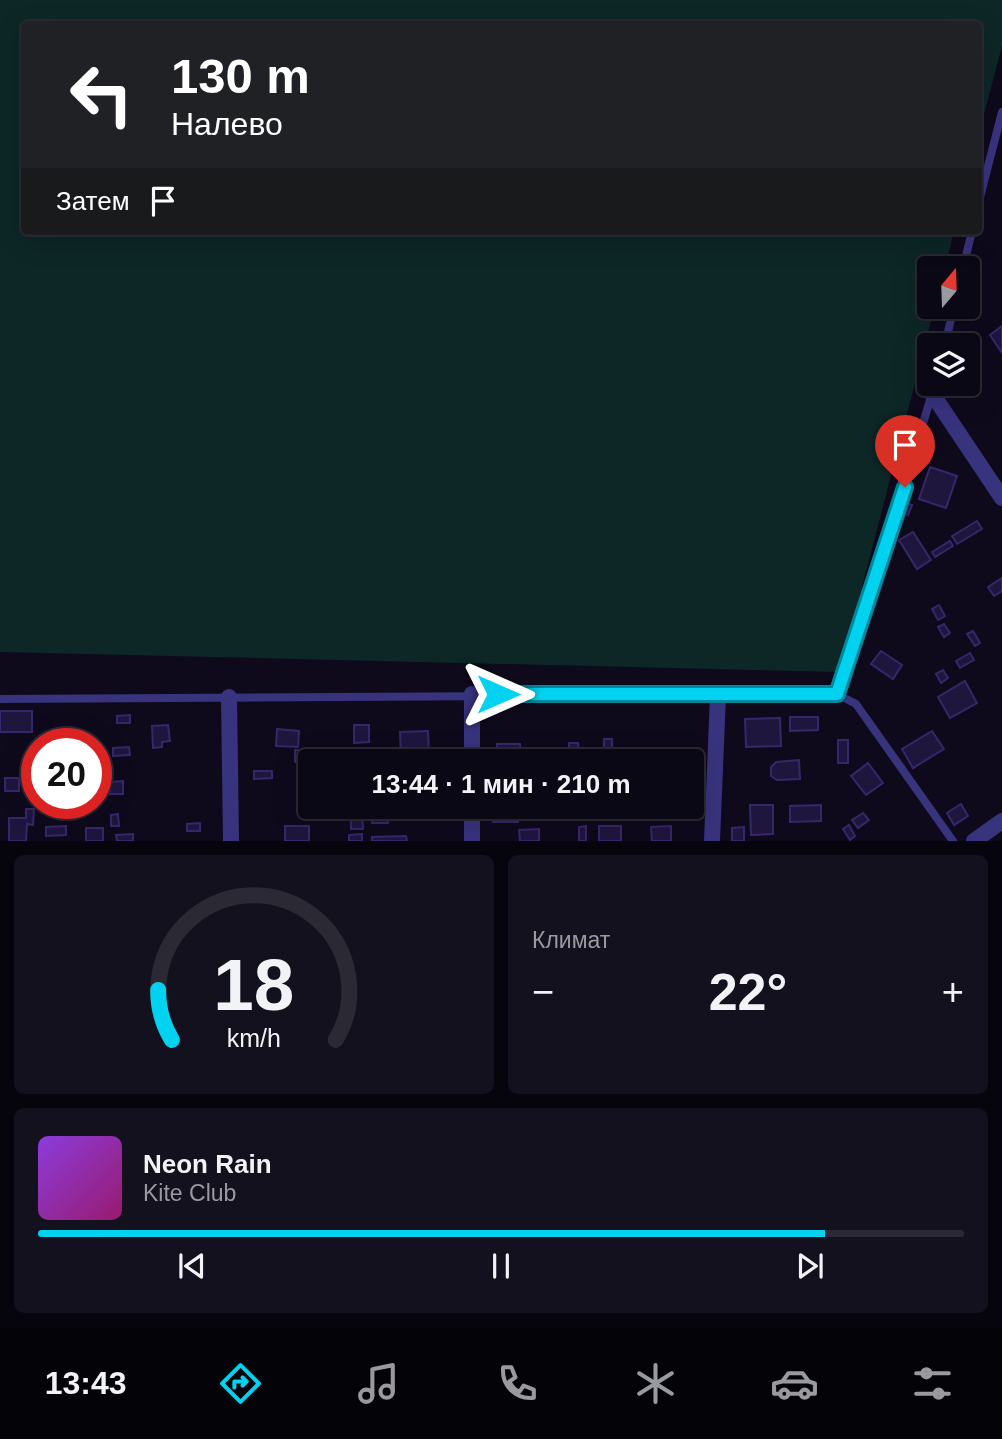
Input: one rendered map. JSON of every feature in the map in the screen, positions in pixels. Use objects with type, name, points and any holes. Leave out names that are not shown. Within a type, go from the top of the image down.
[{"type":"street","points":[[938,396],[1002,498]]},
{"type":"street","points":[[472,694],[472,749]]},
{"type":"street","points":[[712,841],[718,696]]},
{"type":"street","points":[[229,697],[231,841]]},
{"type":"street","points":[[472,819],[472,841]]},
{"type":"street","points":[[974,841],[1002,821]]},
{"type":"lane","points":[[982,189],[1002,111]]},
{"type":"lane","points":[[966,256],[971,235]]},
{"type":"lane","points":[[837,694],[881,565],[932,396]]},
{"type":"lane","points":[[0,699],[472,694],[837,694],[856,704],[953,841]]},
{"type":"green space","points":[[0,0],[1002,0],[1002,46],[982,122],[982,21],[21,21],[21,235],[953,235],[948,256],[917,256],[917,319],[932,319],[928,333],[917,333],[917,375],[840,672],[0,652]]},
{"type":"building","points":[[1002,326],[1002,353],[990,335]]},
{"type":"building","points":[[930,467],[957,476],[946,508],[919,499]]},
{"type":"building","points":[[906,503],[912,505],[908,515],[903,513]]},
{"type":"building","points":[[977,521],[982,529],[957,544],[952,536]]},
{"type":"building","points":[[913,532],[931,560],[917,569],[899,540]]},
{"type":"building","points":[[950,541],[953,546],[935,557],[932,552]]},
{"type":"building","points":[[1002,578],[1002,591],[994,596],[988,587]]},
{"type":"building","points":[[939,605],[945,616],[938,620],[932,609]]},
{"type":"building","points":[[944,624],[950,633],[944,637],[938,627]]},
{"type":"building","points":[[973,631],[980,643],[975,646],[967,634]]},
{"type":"building","points":[[881,651],[902,665],[893,679],[871,664]]},
{"type":"building","points":[[970,653],[974,660],[960,668],[956,661]]},
{"type":"building","points":[[943,670],[948,678],[941,683],[936,674]]},
{"type":"building","points":[[965,681],[977,703],[950,718],[938,697]]},
{"type":"building","points":[[0,711],[32,711],[32,728],[21,728],[21,732],[0,732]]},
{"type":"building","points":[[130,715],[130,723],[117,723],[117,716]]},
{"type":"building","points":[[790,717],[818,717],[818,730],[790,731]]},
{"type":"building","points":[[780,718],[781,746],[746,747],[745,719]]},
{"type":"building","points":[[168,725],[170,741],[162,742],[162,747],[153,748],[152,726]]},
{"type":"building","points":[[354,725],[369,725],[369,742],[354,743]]},
{"type":"building","points":[[277,729],[299,731],[298,747],[276,746]]},
{"type":"building","points":[[428,731],[429,749],[401,749],[400,732]]},
{"type":"building","points":[[932,731],[944,749],[913,768],[902,749]]},
{"type":"building","points":[[604,739],[612,739],[612,749],[604,749]]},
{"type":"building","points":[[838,740],[848,740],[848,763],[838,763]]},
{"type":"building","points":[[569,743],[578,743],[578,749],[569,749]]},
{"type":"building","points":[[497,744],[520,744],[520,749],[497,749]]},
{"type":"building","points":[[129,747],[130,755],[113,756],[113,748]]},
{"type":"building","points":[[295,750],[298,750],[298,762],[295,762]]},
{"type":"building","points":[[799,760],[800,779],[777,780],[771,776],[771,767],[776,762]]},
{"type":"building","points":[[868,763],[883,783],[866,795],[851,776]]},
{"type":"building","points":[[254,771],[272,771],[272,778],[254,779]]},
{"type":"building","points":[[5,778],[19,778],[19,791],[5,791]]},
{"type":"building","points":[[123,781],[123,794],[112,794],[112,782]]},
{"type":"building","points":[[961,804],[968,816],[954,825],[947,813]]},
{"type":"building","points":[[750,805],[773,805],[773,834],[751,835]]},
{"type":"building","points":[[821,805],[821,821],[790,822],[790,806]]},
{"type":"building","points":[[863,813],[869,820],[858,828],[852,820]]},
{"type":"building","points":[[118,814],[119,826],[111,826],[112,815]]},
{"type":"building","points":[[9,818],[33,819],[33,825],[27,824],[26,841],[9,841]]},
{"type":"building","points":[[351,819],[362,819],[363,829],[351,829]]},
{"type":"building","points":[[372,819],[388,819],[388,823],[372,823]]},
{"type":"building","points":[[493,819],[518,819],[518,822],[493,822]]},
{"type":"building","points":[[200,823],[200,831],[187,831],[187,824]]},
{"type":"building","points":[[849,825],[855,836],[850,840],[843,829]]},
{"type":"building","points":[[66,826],[66,835],[46,836],[46,827]]},
{"type":"building","points":[[285,826],[309,826],[309,841],[285,841]]},
{"type":"building","points":[[586,826],[586,841],[579,841],[579,827]]},
{"type":"building","points":[[599,826],[621,826],[621,841],[599,841]]},
{"type":"building","points":[[671,826],[671,841],[652,841],[651,827]]},
{"type":"building","points":[[744,827],[744,841],[732,841],[732,828]]},
{"type":"building","points":[[86,828],[103,828],[103,841],[86,841]]},
{"type":"building","points":[[539,829],[539,841],[520,841],[519,830]]},
{"type":"building","points":[[133,834],[133,841],[117,841],[116,835]]},
{"type":"building","points":[[362,834],[362,841],[349,841],[349,835]]},
{"type":"building","points":[[406,836],[407,841],[372,841],[372,837]]},
{"type":"route","points":[[498,694],[837,694],[905,487]]}]
